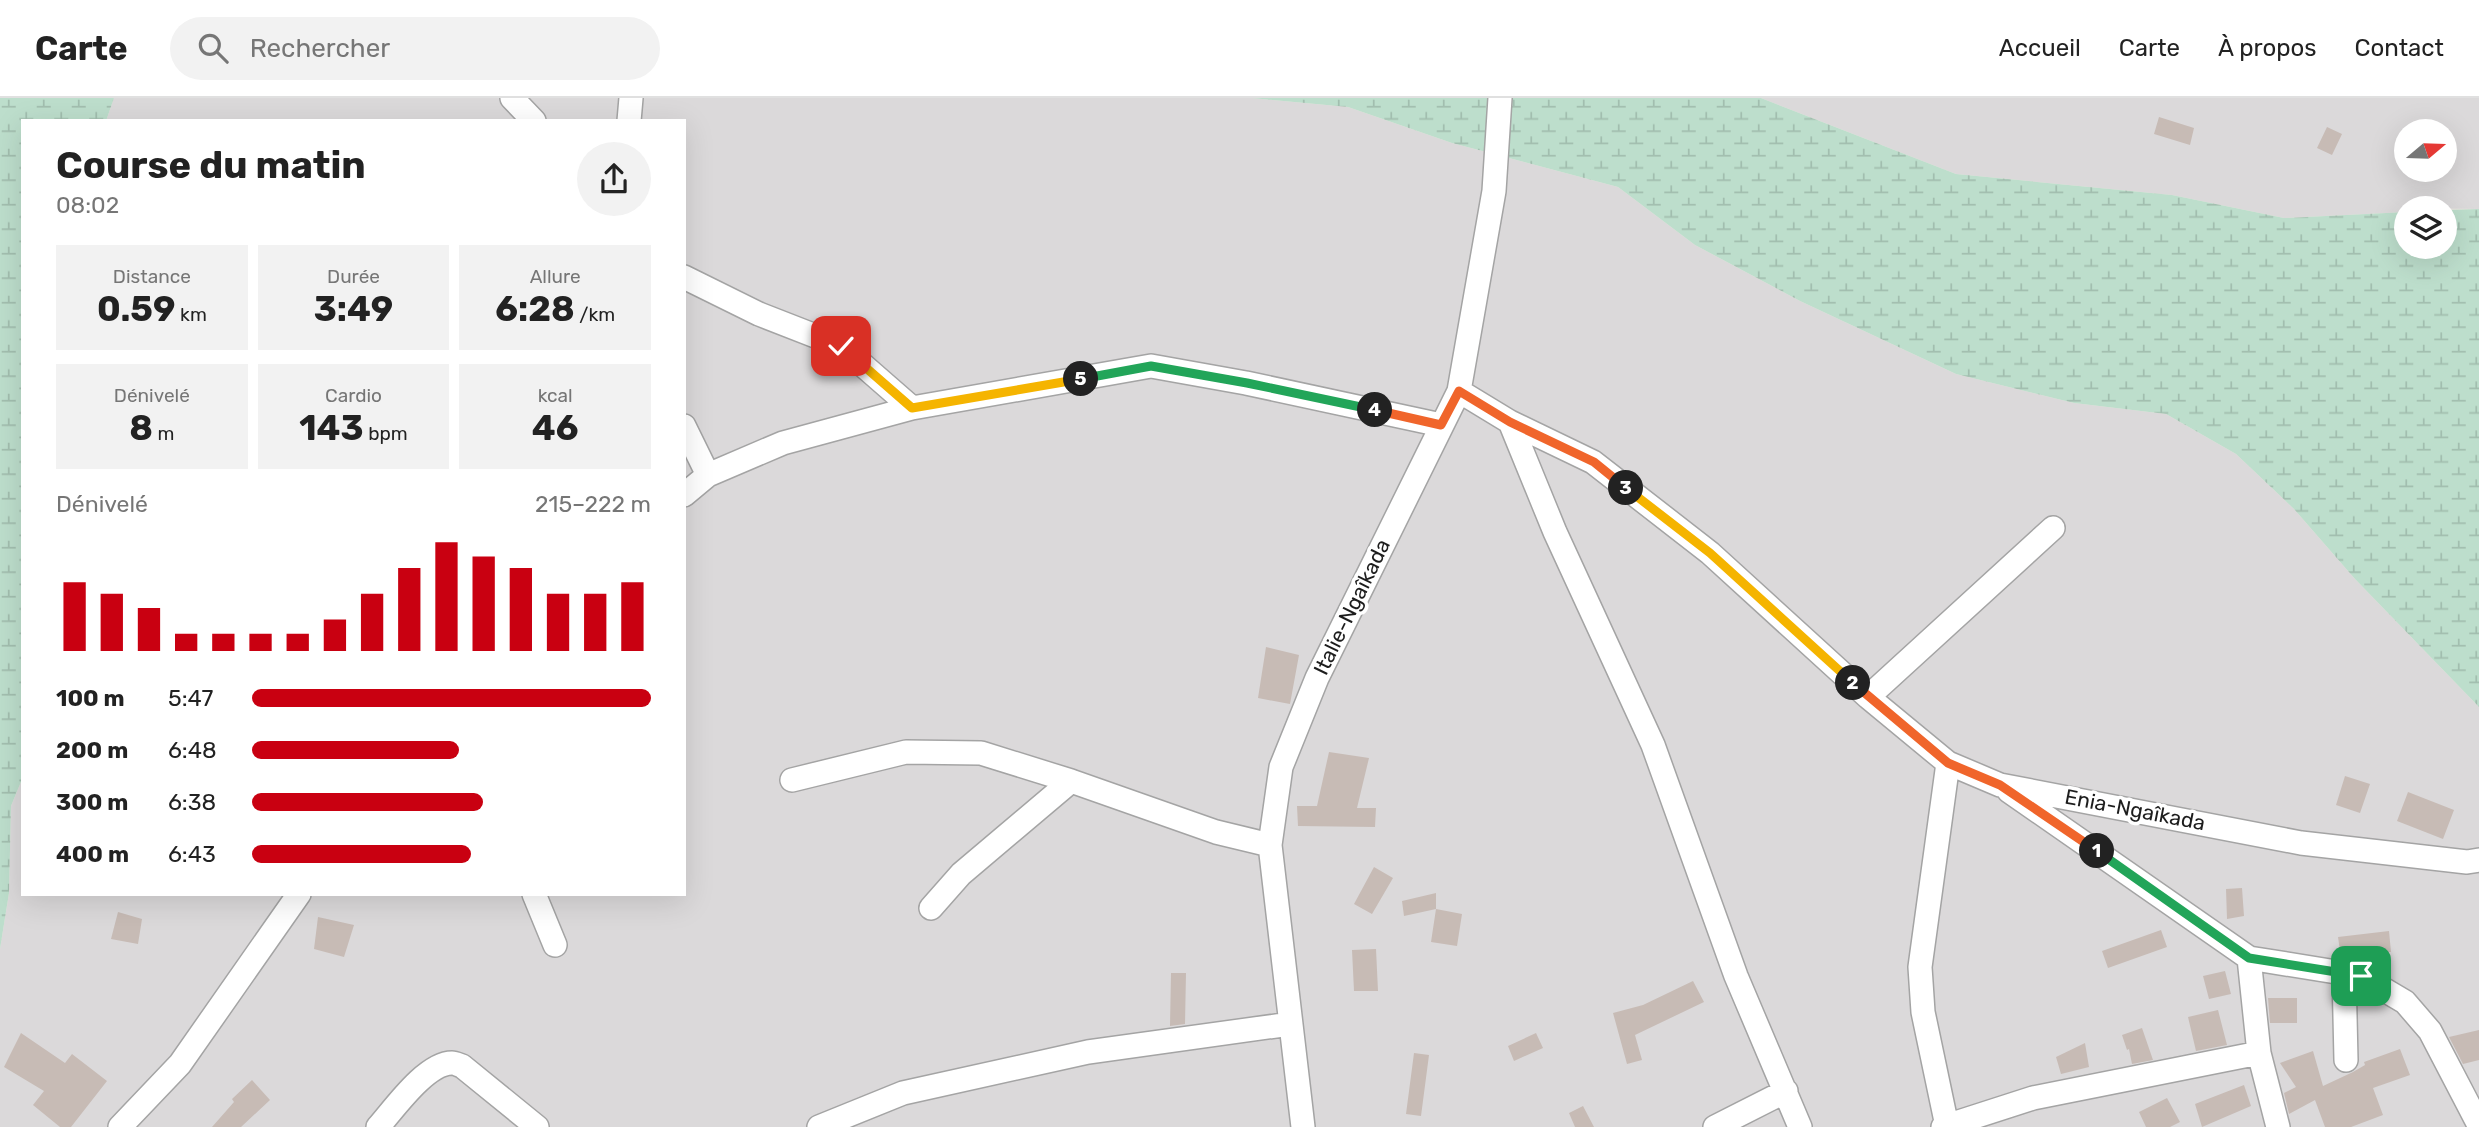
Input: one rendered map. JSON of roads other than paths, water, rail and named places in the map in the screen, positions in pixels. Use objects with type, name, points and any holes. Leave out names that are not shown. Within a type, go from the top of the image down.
[{"type":"street","points":[[512,98],[532,119]]},
{"type":"street","points":[[629,119],[631,98]]},
{"type":"street","name":"Italie-Ngaîkada","points":[[1303,1127],[1270,845],[1282,767],[1317,678],[1459,391],[1494,191],[1500,98]]},
{"type":"street","points":[[686,278],[759,314],[841,346],[912,408]]},
{"type":"street","points":[[686,493],[708,475],[783,443],[912,408],[1151,366],[1247,383],[1441,425]]},
{"type":"street","name":"Enia-Ngaîkada","points":[[1459,391],[1510,422],[1594,462],[1710,553],[1868,697],[1948,763],[2000,785],[2301,843],[2467,862],[2479,860]]},
{"type":"street","points":[[1510,422],[1555,532],[1653,745],[1736,976],[1800,1127]]},
{"type":"street","points":[[686,430],[708,475]]},
{"type":"street","points":[[1868,697],[2053,528]]},
{"type":"street","points":[[792,780],[906,752],[981,752],[1216,832],[1270,845]]},
{"type":"street","points":[[1948,763],[1920,967],[1923,1012],[1945,1126],[2033,1098],[2259,1053]]},
{"type":"street","points":[[931,908],[961,874],[1071,781]]},
{"type":"street","points":[[2000,785],[2249,958],[2361,976],[2405,1002],[2430,1031],[2479,1125]]},
{"type":"street","points":[[120,1127],[180,1064],[298,896]]},
{"type":"street","points":[[535,896],[555,944]]},
{"type":"street","points":[[2249,958],[2259,1053],[2278,1127]]},
{"type":"street","points":[[2344,973],[2346,1060]]},
{"type":"street","points":[[819,1127],[903,1093],[1088,1052],[1290,1024]]},
{"type":"street","points":[[378,1127],[409,1091],[434,1068],[452,1063],[462,1066],[537,1127]]},
{"type":"street","points":[[1715,1127],[1786,1091]]}]
